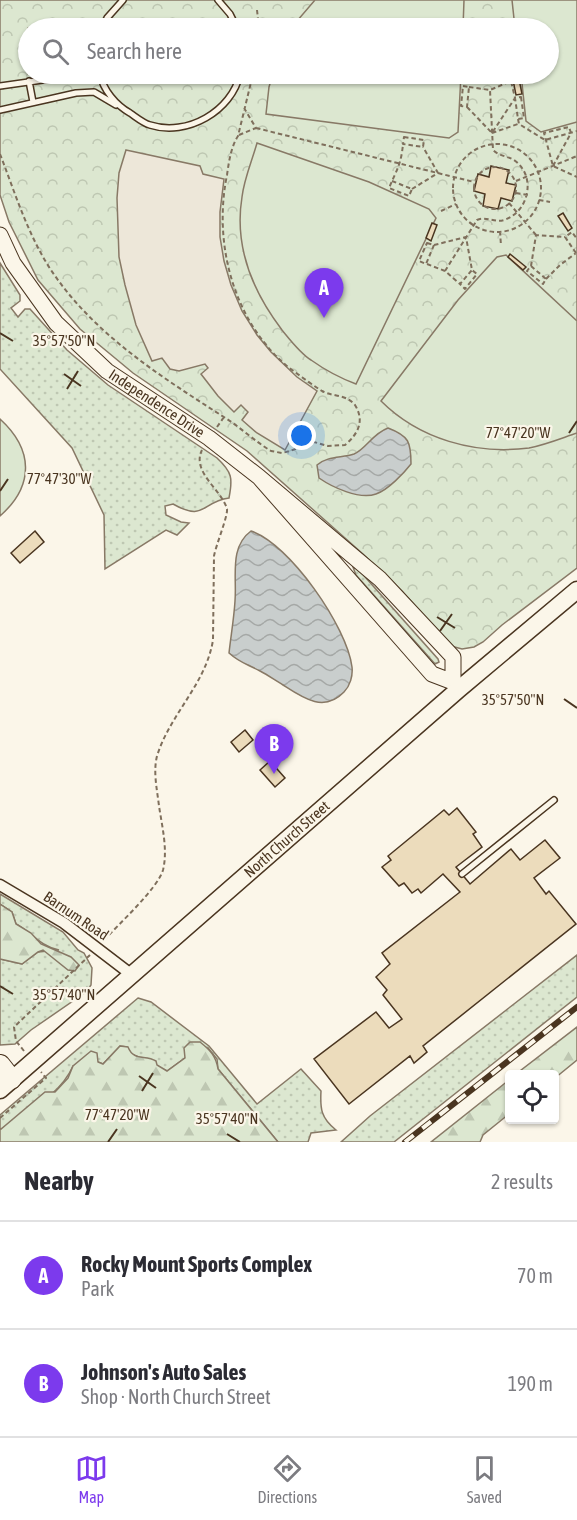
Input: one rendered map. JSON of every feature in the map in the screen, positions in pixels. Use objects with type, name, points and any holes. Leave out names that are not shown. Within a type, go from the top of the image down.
[{"type":"main road","name":"North Church Street","points":[[2,1082],[132,975],[456,686],[577,590]]},
{"type":"street","name":"Independence Drive","points":[[0,235],[13,263],[56,324],[107,371],[209,438],[259,477]]},
{"type":"street","points":[[259,477],[432,674],[456,686]]},
{"type":"street","points":[[259,477],[380,579],[453,657],[456,686]]},
{"type":"street","name":"Barnum Road","points":[[0,885],[64,923],[132,975]]},
{"type":"lane","points":[[106,18],[123,0]]},
{"type":"lane","points":[[218,0],[232,18]]},
{"type":"lane","points":[[0,86],[18,83]]},
{"type":"lane","points":[[30,84],[33,102]]},
{"type":"lane","points":[[104,84],[118,106]]},
{"type":"lane","points":[[0,110],[76,93],[94,92],[150,125],[168,128],[191,125],[214,113],[229,98],[235,84]]},
{"type":"lane","points":[[462,874],[554,800]]},
{"type":"path","points":[[256,10],[257,18]]},
{"type":"path","points":[[0,154],[26,222],[51,270],[86,314],[141,362],[265,447],[276,452],[290,451],[310,443],[345,445],[358,431],[360,422],[354,405],[340,395],[330,394],[320,389],[287,366],[255,329],[231,280],[225,252],[223,193],[233,144],[238,136],[250,84]]},
{"type":"path","points":[[492,134],[467,107],[461,106],[463,86],[490,90],[504,84]]},
{"type":"path","points":[[512,84],[519,124],[545,140],[577,131]]},
{"type":"path","points":[[467,107],[469,87]]},
{"type":"path","points":[[445,271],[474,225],[481,218],[502,221],[517,212],[528,195],[526,176],[513,160],[493,150],[490,90]]},
{"type":"path","points":[[514,98],[521,97],[524,118],[518,119]]},
{"type":"path","points":[[492,134],[514,98]]},
{"type":"path","points":[[244,108],[256,128]]},
{"type":"path","points":[[492,134],[519,124]]},
{"type":"path","points":[[571,133],[568,127],[544,133],[553,166],[577,177]]},
{"type":"path","points":[[238,136],[256,128],[474,182]]},
{"type":"path","points":[[553,166],[571,133]]},
{"type":"path","points":[[404,137],[424,140],[423,147],[438,173],[412,189],[409,196],[390,188],[401,164],[404,137]]},
{"type":"path","points":[[403,144],[423,147]]},
{"type":"path","points":[[493,144],[516,148],[529,157],[538,172],[541,187],[539,200],[531,216],[520,226],[500,231],[490,231],[474,225],[460,212],[454,198],[454,177],[458,165],[468,154],[493,144]]},
{"type":"path","points":[[515,182],[577,156]]},
{"type":"path","points":[[489,167],[500,167],[512,175],[515,182],[515,193],[510,203],[501,208],[486,207],[480,203],[474,193],[474,182],[482,171],[489,167]]},
{"type":"path","points":[[392,181],[412,189]]},
{"type":"path","points":[[515,193],[528,195]]},
{"type":"path","points":[[539,200],[550,202]]},
{"type":"path","points":[[510,203],[536,235],[531,266],[527,271],[543,284],[560,265],[576,253],[565,237]]},
{"type":"path","points":[[441,212],[456,204]]},
{"type":"path","points":[[500,231],[501,246]]},
{"type":"path","points":[[536,235],[565,237],[572,232],[577,239]]},
{"type":"path","points":[[466,237],[472,270],[477,274],[465,288],[445,271],[419,261],[427,243],[434,246],[466,237]]},
{"type":"path","points":[[426,264],[434,246]]},
{"type":"path","points":[[531,266],[546,279]]},
{"type":"path","points":[[460,284],[472,270]]},
{"type":"path","points":[[216,428],[224,417]]},
{"type":"path","points":[[106,938],[151,891],[163,870],[164,842],[155,777],[158,755],[168,732],[195,688],[212,652],[214,556],[227,514],[225,504],[205,476],[200,458],[202,450]]},
{"type":"path","points":[[16,1041],[14,1030],[16,1023],[86,959]]},
{"type":"path","points":[[0,1118],[46,1078]]},
{"type":"green space","points":[[0,0],[577,0],[577,568],[483,642],[474,647],[462,649],[451,646],[402,591],[247,451],[133,373],[80,329],[38,280],[9,222],[0,195]]},
{"type":"green space","points":[[315,0],[464,0],[463,18],[300,18]]},
{"type":"green space","points":[[512,0],[577,0],[577,122],[541,132],[526,121],[522,84],[559,84],[559,18],[514,18]]},
{"type":"green space","points":[[270,84],[460,84],[458,132],[449,138],[266,114]]},
{"type":"green space","points":[[257,143],[369,182],[429,209],[436,218],[356,384],[327,370],[299,350],[282,330],[254,284],[243,251],[240,215],[244,184]]},
{"type":"green space","points":[[506,255],[577,321],[577,433],[535,447],[509,450],[468,446],[430,434],[396,414],[381,401],[458,300],[497,257]]},
{"type":"green space","points":[[0,263],[20,295],[20,301],[11,308],[18,317],[25,309],[30,309],[67,350],[108,385],[217,458],[226,467],[230,476],[229,498],[197,511],[183,509],[173,504],[165,506],[166,515],[189,523],[177,535],[166,530],[105,569],[104,515],[72,448],[0,369]]},
{"type":"green space","points":[[0,419],[19,442],[26,467],[19,492],[0,516]]},
{"type":"green space","points":[[353,567],[358,569],[439,662],[435,664],[356,575]]},
{"type":"green space","points":[[0,894],[63,932],[78,950],[84,953],[92,968],[91,985],[86,992],[31,1030],[15,1044],[0,1045],[0,959],[22,964],[38,952],[59,950],[41,943],[16,924],[12,912],[0,904]]},
{"type":"green space","points":[[0,904],[12,912],[16,924],[31,933],[41,944],[71,957],[79,965],[75,971],[68,970],[43,950],[22,964],[0,959]]},
{"type":"green space","points":[[577,955],[577,997],[394,1142],[341,1142],[370,1116]]},
{"type":"green space","points":[[138,998],[151,1002],[209,1046],[257,1104],[301,1069],[321,1091],[322,1113],[336,1130],[311,1133],[308,1142],[278,1142],[218,1069],[217,1059],[208,1048],[185,1058],[167,1071],[130,1053],[127,1047],[120,1046],[103,1064],[98,1062],[73,1066],[67,1077],[51,1095],[0,1130],[0,1115]]},
{"type":"green space","points":[[577,1027],[577,1060],[559,1075],[559,1070],[521,1070]]},
{"type":"green space","points":[[190,1042],[200,1042],[210,1051],[216,1060],[218,1069],[278,1142],[0,1142],[0,1130],[45,1092],[55,1092],[68,1078],[73,1066],[91,1051],[97,1053],[98,1062],[103,1064],[120,1046],[128,1047],[133,1055],[152,1059],[167,1071],[185,1058],[184,1048]]},
{"type":"green space","points":[[505,1083],[505,1117],[483,1135],[480,1142],[431,1142]]},
{"type":"shaded area","points":[[126,150],[200,166],[203,174],[224,179],[220,237],[231,285],[242,311],[271,352],[297,377],[317,391],[285,450],[257,433],[242,420],[248,412],[241,405],[234,412],[218,396],[201,374],[208,368],[205,364],[179,371],[170,369],[162,358],[152,361],[136,325],[119,257],[117,198],[119,173]]},
{"type":"water","points":[[388,428],[405,437],[409,445],[411,464],[386,489],[376,494],[354,494],[338,489],[319,478],[317,465],[321,462],[354,454]]},
{"type":"water","points":[[251,531],[283,552],[299,569],[340,631],[352,667],[351,681],[344,692],[329,702],[314,701],[298,695],[229,653],[235,607],[235,563],[240,545]]},
{"type":"building","points":[[514,84],[520,84],[522,94],[516,95]]},
{"type":"building","points":[[491,166],[509,170],[506,183],[516,185],[512,201],[501,198],[498,209],[483,206],[485,194],[474,191],[478,174],[489,177]]},
{"type":"building","points":[[563,213],[572,228],[568,231],[558,216]]},
{"type":"building","points":[[432,223],[437,225],[431,241],[426,238]]},
{"type":"building","points":[[510,254],[526,267],[523,270],[508,257]]},
{"type":"building","points":[[35,531],[44,542],[20,563],[11,553]]},
{"type":"building","points":[[245,730],[253,740],[239,752],[231,742]]},
{"type":"building","points":[[270,761],[285,778],[275,787],[260,770]]},
{"type":"building","points":[[457,808],[476,832],[473,834],[482,847],[456,867],[470,884],[511,849],[520,860],[545,840],[560,858],[534,878],[546,894],[549,891],[576,924],[423,1046],[427,1052],[414,1063],[410,1056],[349,1104],[314,1059],[376,1012],[389,1028],[402,1019],[383,995],[387,990],[376,977],[390,964],[382,953],[460,892],[443,874],[421,893],[418,889],[412,893],[404,883],[399,886],[382,867],[391,860],[388,856],[444,810],[449,815]]},
{"type":"railway","points":[[405,1142],[577,1007]]},
{"type":"place","name":"Rocky Mount Sports Complex","points":[[324,318]]},
{"type":"place","name":"Johnson's Auto Sales","points":[[274,774]]}]
